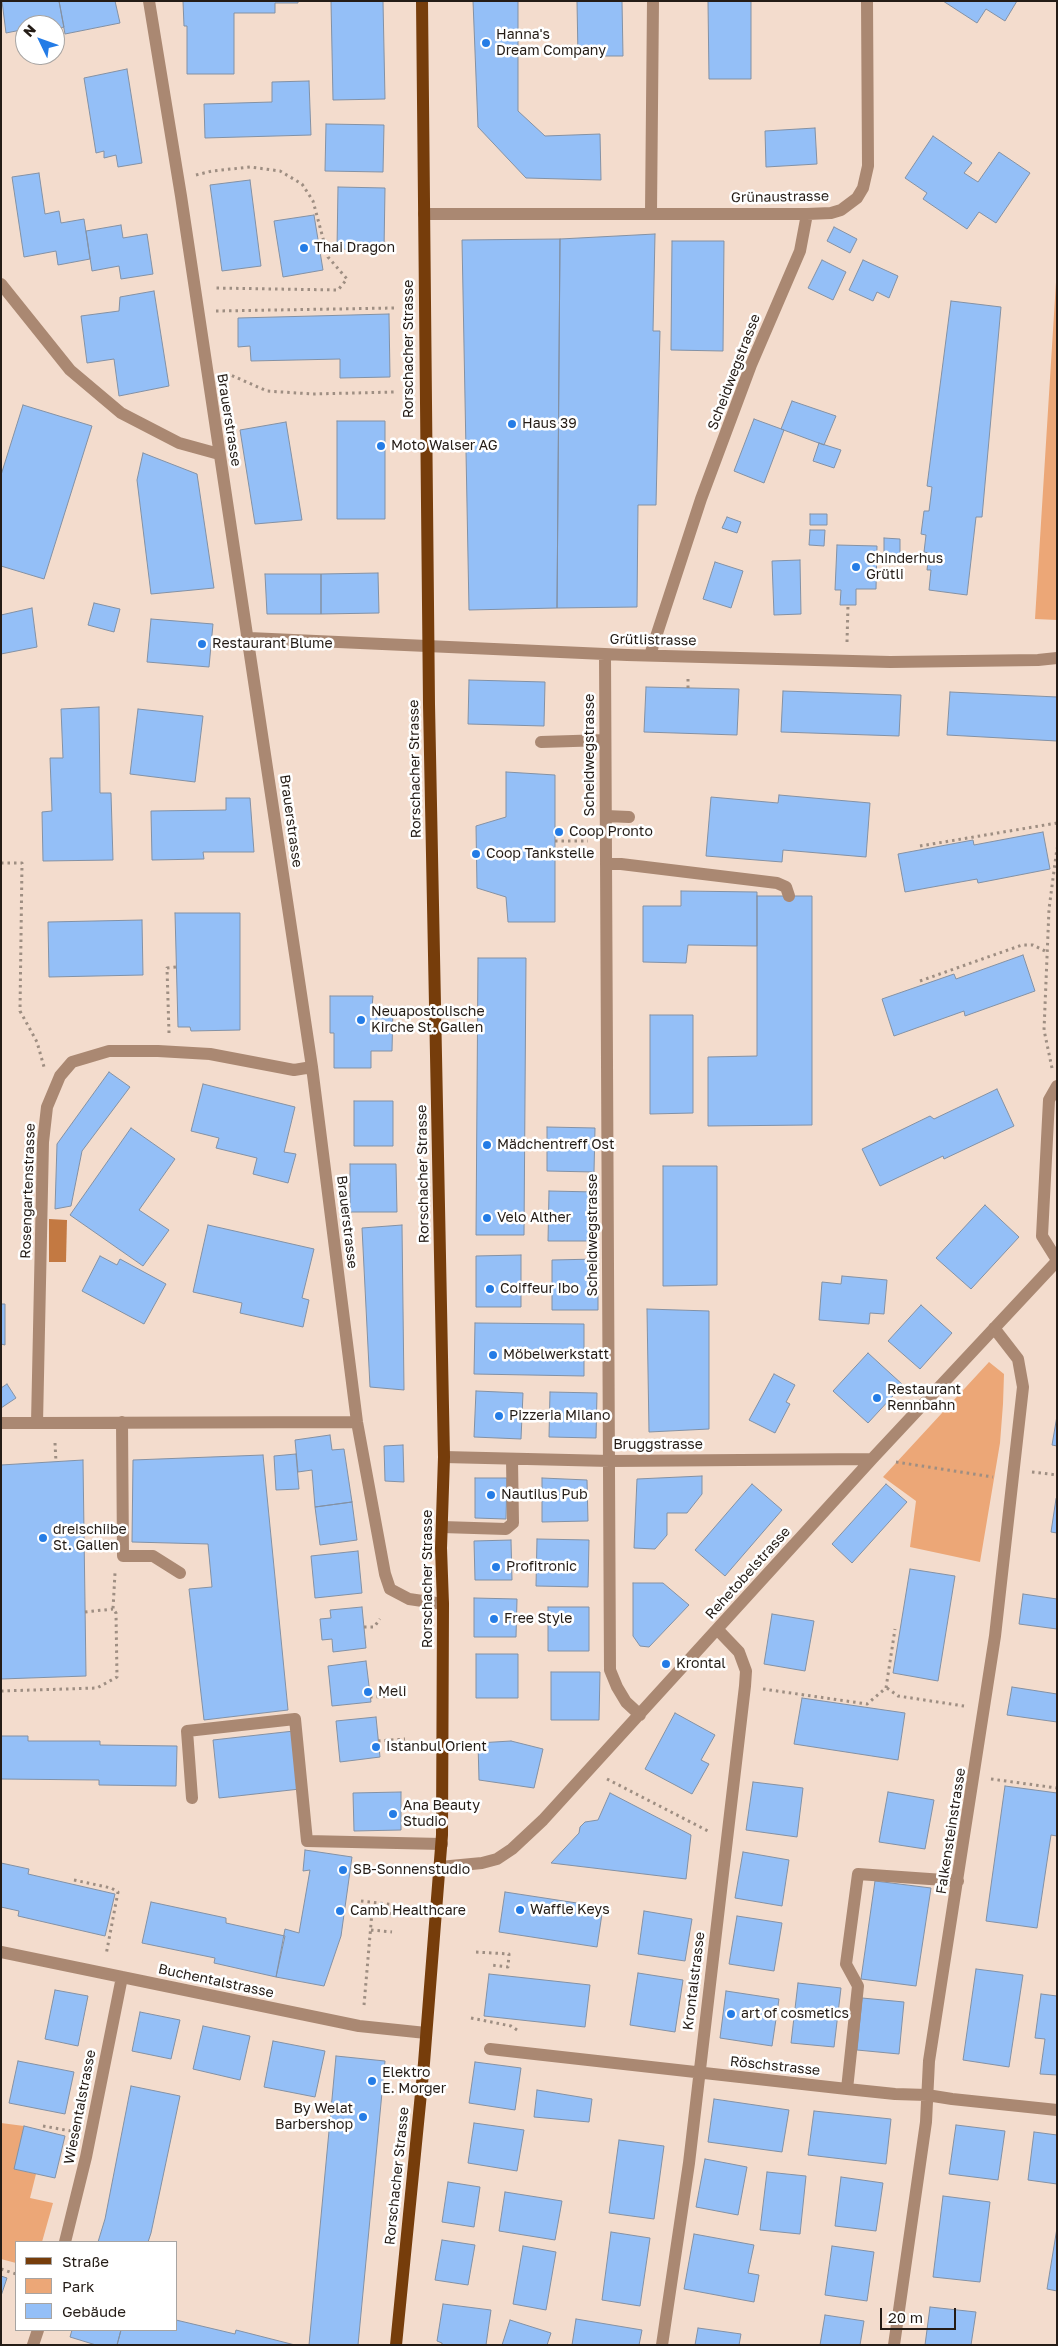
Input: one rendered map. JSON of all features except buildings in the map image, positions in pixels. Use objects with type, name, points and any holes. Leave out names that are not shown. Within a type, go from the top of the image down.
[{"type":"main road","name":"Rorschacher Strasse","points":[[396,2345],[442,1844],[442,1527],[444,1457],[429,648],[422,1]]},
{"type":"street","name":"Brauerstrasse","points":[[149,1],[249,638],[312,1067],[357,1422],[385,1574],[390,1589],[409,1599],[443,1604]]},
{"type":"street","points":[[650,212],[653,1]]},
{"type":"street","name":"Grünaustrasse","points":[[424,214],[650,212],[807,214],[831,213],[849,205],[863,188],[867,177],[867,1]]},
{"type":"street","name":"Scheidwegstrasse","points":[[650,655],[702,499],[747,374],[800,251],[807,214]]},
{"type":"street","points":[[1,284],[70,370],[121,413],[179,443],[219,454]]},
{"type":"street","name":"Grütlistrasse","points":[[249,638],[429,648],[890,662],[1038,660],[1057,658]]},
{"type":"street","name":"Scheidwegstrasse","points":[[605,654],[610,1670],[626,1702],[640,1715]]},
{"type":"street","points":[[541,742],[605,740]]},
{"type":"street","points":[[606,816],[629,817]]},
{"type":"street","points":[[606,864],[621,864],[776,883],[786,887],[789,896]]},
{"type":"street","name":"Rosengartenstrasse","points":[[37,1423],[43,1142],[47,1107],[60,1076],[72,1062],[88,1056],[109,1052],[210,1054],[294,1070],[312,1067]]},
{"type":"street","points":[[1055,1088],[1049,1100],[1042,1236],[1057,1261]]},
{"type":"street","name":"Rehetobelstrasse","points":[[440,1868],[482,1863],[497,1859],[512,1849],[543,1820],[872,1459],[1057,1261]]},
{"type":"street","name":"Falkensteinstrasse","points":[[894,2345],[926,2122],[929,2061],[996,1636],[1023,1387],[1018,1359],[994,1328]]},
{"type":"street","points":[[122,1422],[123,1556],[153,1556],[180,1574]]},
{"type":"street","points":[[1,1423],[357,1422]]},
{"type":"street","name":"Bruggstrasse","points":[[444,1457],[610,1461],[872,1459]]},
{"type":"street","points":[[442,1527],[506,1530],[513,1523],[512,1460]]},
{"type":"street","name":"Krontalstrasse","points":[[662,2345],[689,2163],[698,2073],[745,1686],[746,1671],[739,1652],[716,1630]]},
{"type":"street","points":[[192,1798],[187,1730],[295,1719],[307,1841],[442,1844]]},
{"type":"street","points":[[847,2089],[858,1986],[846,1964],[858,1874],[958,1880]]},
{"type":"street","name":"Buchentalstrasse","points":[[1,1952],[359,2026],[426,2033]]},
{"type":"street","name":"Wiesentalstrasse","points":[[65,2241],[86,2157],[122,1977]]},
{"type":"street","name":"Röschstrasse","points":[[490,2048],[698,2073],[895,2094],[927,2094],[952,2099],[1057,2110]]},
{"type":"street","points":[[33,2345],[38,2331]]},
{"type":"path","points":[[178,180],[212,171],[250,167],[280,171],[302,184],[313,201],[328,257],[346,280],[338,290],[194,288]]},
{"type":"path","points":[[198,312],[394,308]]},
{"type":"path","points":[[205,363],[267,391],[313,394],[395,392]]},
{"type":"path","points":[[846,643],[848,605]]},
{"type":"path","points":[[688,672],[688,688]]},
{"type":"path","points":[[920,846],[1057,823]]},
{"type":"path","points":[[555,841],[593,841]]},
{"type":"path","points":[[1053,1074],[1044,1030],[1049,909],[1057,848]]},
{"type":"path","points":[[1,864],[22,863],[20,1011],[36,1042],[52,1092]]},
{"type":"path","points":[[920,981],[1022,945],[1033,945],[1047,952]]},
{"type":"path","points":[[169,1052],[167,968],[176,968]]},
{"type":"path","points":[[56,1450],[56,1462]]},
{"type":"path","points":[[892,1462],[1014,1474],[1057,1475]]},
{"type":"path","points":[[1,1691],[97,1688],[117,1677],[116,1612],[113,1609],[115,1570]]},
{"type":"path","points":[[85,1612],[113,1609]]},
{"type":"path","points":[[364,1627],[374,1627],[380,1619]]},
{"type":"path","points":[[745,1686],[867,1704],[886,1688],[895,1629]]},
{"type":"path","points":[[886,1688],[898,1696],[985,1709]]},
{"type":"path","points":[[370,1697],[404,1696]]},
{"type":"path","points":[[378,1741],[405,1739]]},
{"type":"path","points":[[602,1777],[712,1832]]},
{"type":"path","points":[[985,1778],[1057,1788]]},
{"type":"path","points":[[74,1880],[111,1888],[118,1892],[106,1958]]},
{"type":"path","points":[[362,1901],[397,1904]]},
{"type":"path","points":[[364,2005],[372,1912],[397,1914]]},
{"type":"path","points":[[371,1930],[392,1932]]},
{"type":"path","points":[[476,1952],[509,1954],[508,1967],[490,1965]]},
{"type":"path","points":[[471,2018],[516,2028],[523,2040]]},
{"type":"path","points":[[43,2126],[74,2132]]},
{"type":"path","points":[[1,2269],[15,2274]]},
{"type":"green space","points":[[1057,266],[1057,620],[1035,619]]},
{"type":"green space","points":[[989,1362],[1004,1374],[1003,1404],[1000,1443],[980,1562],[910,1547],[916,1501],[883,1477]]},
{"type":"green space","points":[[1,2123],[24,2126],[15,2169],[36,2174],[30,2198],[53,2203],[42,2241],[15,2241],[15,2263],[1,2259]]},
{"type":"shaded area","points":[[49,1219],[67,1220],[66,1262],[49,1262]]},
{"type":"place","name":"Hanna's Dream Company","points":[[486,43]]},
{"type":"place","name":"Thai Dragon","points":[[304,248]]},
{"type":"place","name":"Haus 39","points":[[512,424]]},
{"type":"place","name":"Moto Walser AG","points":[[381,446]]},
{"type":"place","name":"Chinderhus Grütli","points":[[856,567]]},
{"type":"place","name":"Restaurant Blume","points":[[202,644]]},
{"type":"place","name":"Coop Pronto","points":[[559,832]]},
{"type":"place","name":"Coop Tankstelle","points":[[476,854]]},
{"type":"place","name":"Neuapostolische Kirche St. Gallen","points":[[361,1020]]},
{"type":"place","name":"Mädchentreff Ost","points":[[487,1145]]},
{"type":"place","name":"Velo Alther","points":[[487,1218]]},
{"type":"place","name":"Coiffeur Ibo","points":[[490,1289]]},
{"type":"place","name":"Möbelwerkstatt","points":[[493,1355]]},
{"type":"place","name":"Restaurant Rennbahn","points":[[877,1398]]},
{"type":"place","name":"Pizzeria Milano","points":[[499,1416]]},
{"type":"place","name":"Nautilus Pub","points":[[491,1495]]},
{"type":"place","name":"dreischiibe St. Gallen","points":[[43,1538]]},
{"type":"place","name":"Profitronic","points":[[496,1567]]},
{"type":"place","name":"Free Style","points":[[494,1619]]},
{"type":"place","name":"Krontal","points":[[666,1664]]},
{"type":"place","name":"Meli","points":[[368,1692]]},
{"type":"place","name":"Istanbul Orient","points":[[376,1747]]},
{"type":"place","name":"Ana Beauty Studio","points":[[393,1814]]},
{"type":"place","name":"SB-Sonnenstudio","points":[[343,1870]]},
{"type":"place","name":"Waffle Keys","points":[[520,1910]]},
{"type":"place","name":"Camb Healthcare","points":[[340,1911]]},
{"type":"place","name":"art of cosmetics","points":[[731,2014]]},
{"type":"place","name":"Elektro E. Morger","points":[[372,2081]]},
{"type":"place","name":"By Welat Barbershop","points":[[363,2117]]}]
